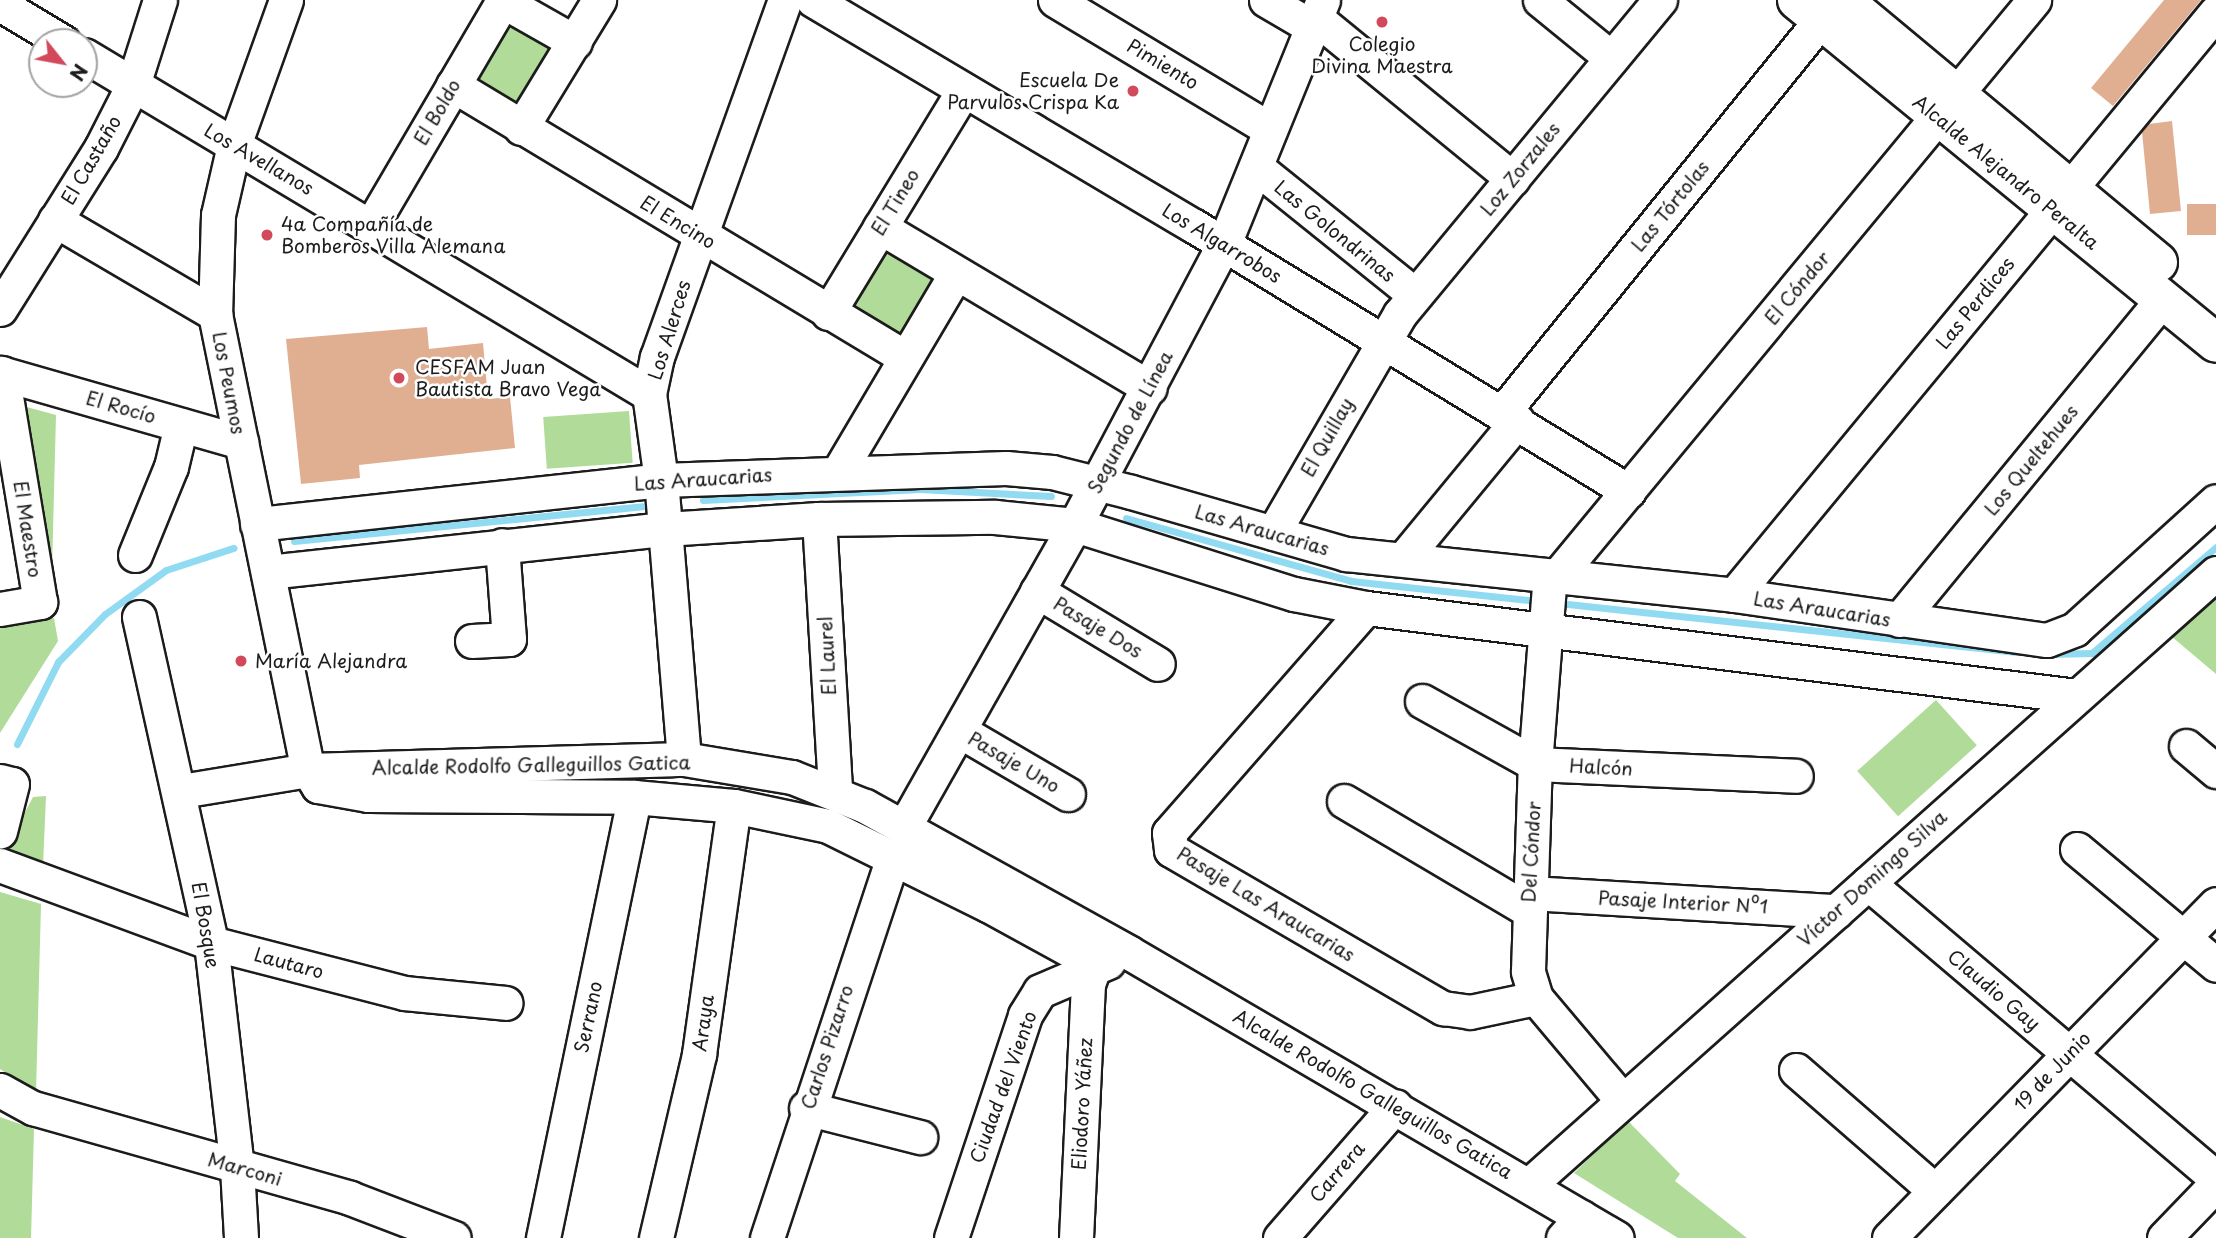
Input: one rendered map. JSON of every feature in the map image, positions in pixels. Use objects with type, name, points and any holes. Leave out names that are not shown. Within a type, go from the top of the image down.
[{"type":"main road","name":"Alcalde Alejandro Peralta","points":[[1824,5],[2060,199],[2216,310]]},
{"type":"main road","name":"Alcalde Alejandro Peralta","points":[[2060,199],[2162,300],[2216,343]]},
{"type":"street","name":"El Castaño","points":[[3,297],[55,220],[133,85],[160,0]]},
{"type":"street","name":"Los Peumos","points":[[286,0],[234,145],[218,215],[215,314],[309,769]]},
{"type":"street","points":[[521,128],[599,0]]},
{"type":"street","name":"Los Alerces","points":[[684,759],[661,481],[649,394],[657,356],[785,0]]},
{"type":"street","name":"Los Algarrobos","points":[[813,0],[1224,244],[1628,491]]},
{"type":"street","name":"Pimiento","points":[[1055,0],[1270,129]]},
{"type":"street","points":[[1266,0],[1317,15],[1513,179]]},
{"type":"street","points":[[1540,0],[1611,58]]},
{"type":"street","name":"Loz Zorzales","points":[[1382,340],[1415,295],[1660,0]]},
{"type":"street","name":"El Cóndor","points":[[1550,603],[1628,491],[2034,0]]},
{"type":"street","points":[[502,1],[575,42]]},
{"type":"street","name":"El Boldo","points":[[372,224],[502,1]]},
{"type":"street","name":"Las Tórtolas","points":[[1404,558],[1824,5]]},
{"type":"street","name":"Las Perdices","points":[[1734,595],[2216,12]]},
{"type":"street","points":[[3,13],[34,28]]},
{"type":"street","name":"Segundo de Línea","points":[[898,842],[1150,388],[1224,244],[1317,15]]},
{"type":"street","name":"Los Avellanos","points":[[98,64],[372,224],[649,394]]},
{"type":"street","name":"El Encino","points":[[453,85],[903,356]]},
{"type":"street","name":"El Tineo","points":[[828,313],[963,91]]},
{"type":"street","name":"Las Golondrinas","points":[[1256,167],[1415,295]]},
{"type":"street","points":[[55,220],[215,314]]},
{"type":"street","points":[[880,226],[1150,388]]},
{"type":"street","points":[[839,471],[903,356],[956,273]]},
{"type":"street","name":"Los Queltehues","points":[[1899,620],[2162,300]]},
{"type":"street","name":"El Quillay","points":[[1273,533],[1382,340]]},
{"type":"street","name":"El Rocío","points":[[1,373],[241,442]]},
{"type":"street","name":"El Maestro","points":[[0,609],[40,602],[1,373]]},
{"type":"street","points":[[135,555],[171,467],[181,425]]},
{"type":"street","name":"Las Araucarias","points":[[257,524],[661,481],[839,471],[1006,468],[1097,484],[1346,554],[1404,558],[1550,603],[2077,696]]},
{"type":"street","name":"Las Araucarias","points":[[268,572],[665,528],[819,519],[995,517],[1075,525],[1294,594],[1366,608],[1734,595],[2047,640],[2062,636],[2216,501]]},
{"type":"street","name":"El Laurel","points":[[819,519],[835,792]]},
{"type":"street","points":[[472,640],[509,639],[502,545]]},
{"type":"street","name":"Víctor Domingo Silva","points":[[1529,1185],[2216,573]]},
{"type":"street","name":"Pasaje Dos","points":[[1037,591],[1158,664]]},
{"type":"street","name":"Del Cóndor","points":[[1550,603],[1535,764],[1528,971],[1536,998],[1622,1100]]},
{"type":"street","name":"Pasaje Las Araucarias","points":[[1366,608],[1169,833],[1171,850],[1443,1007],[1470,1012],[1536,998]]},
{"type":"street","name":"El Bosque","points":[[139,617],[181,791],[211,943],[237,1168],[241,1238]]},
{"type":"street","name":"Halcón","points":[[1422,701],[1535,764],[1796,776]]},
{"type":"street","name":"Pasaje Uno","points":[[960,731],[1068,794]]},
{"type":"street","points":[[2186,746],[2216,771]]},
{"type":"street","name":"Alcalde Rodolfo Galleguillos Gatica","points":[[181,791],[309,769],[684,759],[758,768],[835,792],[898,842],[1077,954],[1093,970]]},
{"type":"street","name":"Alcalde Rodolfo Galleguillos Gatica","points":[[309,769],[318,786],[368,795],[634,797],[734,806],[898,842],[1128,952],[1529,1185],[1572,1227],[1617,1238]]},
{"type":"street","points":[[0,831],[6,783]]},
{"type":"street","name":"Serrano","points":[[543,1238],[634,797]]},
{"type":"street","points":[[1344,801],[1529,902]]},
{"type":"street","name":"Araya","points":[[656,1238],[699,1054],[734,806]]},
{"type":"street","name":"Carlos Pizarro","points":[[766,1238],[806,1108],[898,842]]},
{"type":"street","points":[[2077,849],[2216,965]]},
{"type":"street","name":"Lautaro","points":[[0,865],[211,943],[404,993],[506,1003]]},
{"type":"street","name":"Claudio Gay","points":[[1868,883],[2216,1181]]},
{"type":"street","name":"Pasaje Interior Nº1","points":[[1529,902],[1836,911]]},
{"type":"street","name":"19 de Junio","points":[[1889,1238],[2216,904]]},
{"type":"street","points":[[1093,970],[1128,952]]},
{"type":"street","name":"Ciudad del Viento","points":[[951,1238],[1025,1015],[1040,991],[1093,970]]},
{"type":"street","name":"Eliodoro Yáñez","points":[[1076,1238],[1088,984],[1093,970]]},
{"type":"street","points":[[1797,1070],[1935,1191]]},
{"type":"street","name":"Marconi","points":[[0,1090],[33,1108],[350,1198],[454,1238]]},
{"type":"street","name":"Carrera","points":[[1280,1238],[1395,1106]]},
{"type":"street","points":[[806,1108],[920,1137]]},
{"type":"street","points":[[2164,1238],[2216,1181]]},
{"type":"green space","points":[[506,15],[561,49],[518,119],[463,85]]},
{"type":"green space","points":[[887,243],[947,275],[910,344],[850,312]]},
{"type":"green space","points":[[23,406],[56,415],[51,607]]},
{"type":"green space","points":[[629,411],[633,463],[547,469],[543,417]]},
{"type":"green space","points":[[2216,596],[2216,674],[2171,636]]},
{"type":"green space","points":[[54,618],[58,641],[0,733],[0,626]]},
{"type":"green space","points":[[1936,700],[1977,745],[1898,816],[1857,771]]},
{"type":"green space","points":[[46,796],[43,866],[12,855],[10,841],[33,797]]},
{"type":"green space","points":[[0,892],[41,904],[36,1093],[0,1069]]},
{"type":"green space","points":[[0,1117],[34,1129],[31,1238],[0,1238]]},
{"type":"green space","points":[[1628,1121],[1680,1174],[1675,1181],[1747,1238],[1678,1238],[1574,1173]]},
{"type":"building","points":[[2164,0],[2201,0],[2113,106],[2091,88]]},
{"type":"building","points":[[2172,121],[2181,211],[2150,214],[2142,132],[2149,124]]},
{"type":"building","points":[[2187,204],[2216,204],[2216,235],[2187,235]]},
{"type":"building","points":[[427,327],[429,349],[483,343],[488,399],[510,397],[515,448],[359,465],[360,478],[301,484],[286,339]]},
{"type":"waterway","points":[[703,500],[920,489],[1051,496]]},
{"type":"waterway","points":[[294,541],[642,506]]},
{"type":"waterway","points":[[1126,518],[1351,581],[1539,601]]},
{"type":"waterway","points":[[2049,654],[2092,653],[2216,547]]},
{"type":"waterway","points":[[17,744],[58,662],[105,614],[166,570],[233,548]]},
{"type":"waterway","points":[[1558,603],[2016,652]]},
{"type":"place","name":"Colegio Divina Maestra","points":[[1382,22]]},
{"type":"place","name":"Escuela De Parvulos Crispa Ka","points":[[1133,91]]},
{"type":"place","name":"4a Compañía de Bomberos Villa Alemana","points":[[267,235]]},
{"type":"place","name":"CESFAM Juan Bautista Bravo Vega","points":[[399,378]]},
{"type":"place","name":"María Alejandra","points":[[241,661]]}]
